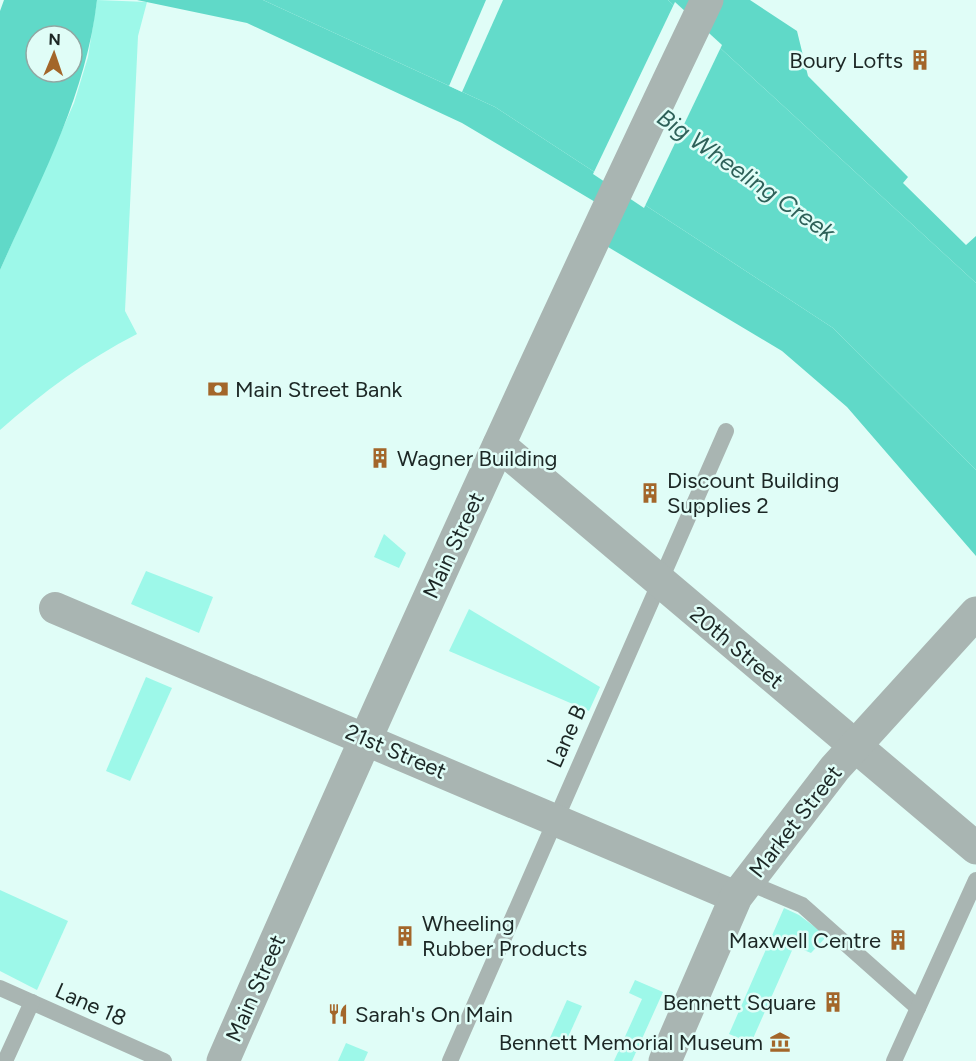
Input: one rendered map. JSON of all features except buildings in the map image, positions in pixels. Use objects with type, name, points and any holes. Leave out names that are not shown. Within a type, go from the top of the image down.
[{"type":"street","name":"Main Street","points":[[223,1061],[364,738],[607,210],[707,0]]},
{"type":"street","name":"20th Street","points":[[498,445],[976,848]]},
{"type":"street","name":"21st Street","points":[[55,608],[554,819],[742,890]]},
{"type":"street","name":"Market Street","points":[[665,1061],[742,890],[854,746],[976,613]]},
{"type":"lane","name":"Lane B","points":[[450,1061],[554,819],[726,431]]},
{"type":"lane","points":[[894,1061],[976,880]]},
{"type":"lane","points":[[742,890],[801,905],[918,1008]]},
{"type":"lane","name":"Lane 18","points":[[0,988],[164,1061]]},
{"type":"lane","points":[[5,1061],[32,1002]]},
{"type":"shaded area","points":[[4,0],[97,0],[84,67],[84,24],[24,24],[24,84],[79,84],[59,138],[0,270],[0,11]]},
{"type":"shaded area","points":[[97,0],[147,2],[138,36],[125,311],[137,334],[66,378],[0,430],[0,270],[74,103],[80,84],[84,84],[84,70]]},
{"type":"shaded area","points":[[137,0],[263,0],[495,107],[833,328],[976,470],[976,556],[847,407],[782,351],[593,238],[607,209],[462,123],[247,23]]},
{"type":"shaded area","points":[[668,0],[750,0],[797,31],[808,76],[908,177],[903,183],[966,245],[976,236],[976,283]]},
{"type":"shaded area","points":[[384,534],[406,553],[399,568],[374,557]]},
{"type":"shaded area","points":[[146,571],[213,597],[199,633],[131,604]]},
{"type":"shaded area","points":[[469,609],[600,687],[589,711],[449,651]]},
{"type":"shaded area","points":[[146,677],[172,688],[130,781],[106,771]]},
{"type":"shaded area","points":[[0,890],[68,921],[37,990],[0,971]]},
{"type":"shaded area","points":[[784,908],[799,915],[827,936],[811,953],[794,946],[751,1043],[729,1034]]},
{"type":"shaded area","points":[[635,980],[663,992],[632,1061],[614,1061],[642,999],[629,993]]},
{"type":"shaded area","points":[[567,1000],[582,1006],[565,1044],[550,1038]]},
{"type":"shaded area","points":[[346,1043],[368,1052],[364,1061],[338,1061]]},
{"type":"water","name":"Big Wheeling Creek","points":[[263,0],[668,0],[976,283],[976,470],[833,328],[495,107]]},
{"type":"pier","points":[[486,0],[503,0],[462,92],[449,86]]},
{"type":"pier","points":[[675,2],[722,45],[644,208],[593,174]]},
{"type":"place","name":"Boury Lofts","points":[[920,60]]},
{"type":"place","name":"Main Street Bank","points":[[218,389]]},
{"type":"place","name":"Wagner Building","points":[[380,458]]},
{"type":"place","name":"Discount Building Supplies 2","points":[[650,493]]},
{"type":"place","name":"Wheeling Rubber Products","points":[[405,936]]},
{"type":"place","name":"Maxwell Centre","points":[[898,940]]},
{"type":"place","name":"Bennett Square","points":[[833,1002]]},
{"type":"place","name":"Sarah's On Main","points":[[338,1014]]},
{"type":"place","name":"Bennett Memorial Museum","points":[[780,1042]]}]
